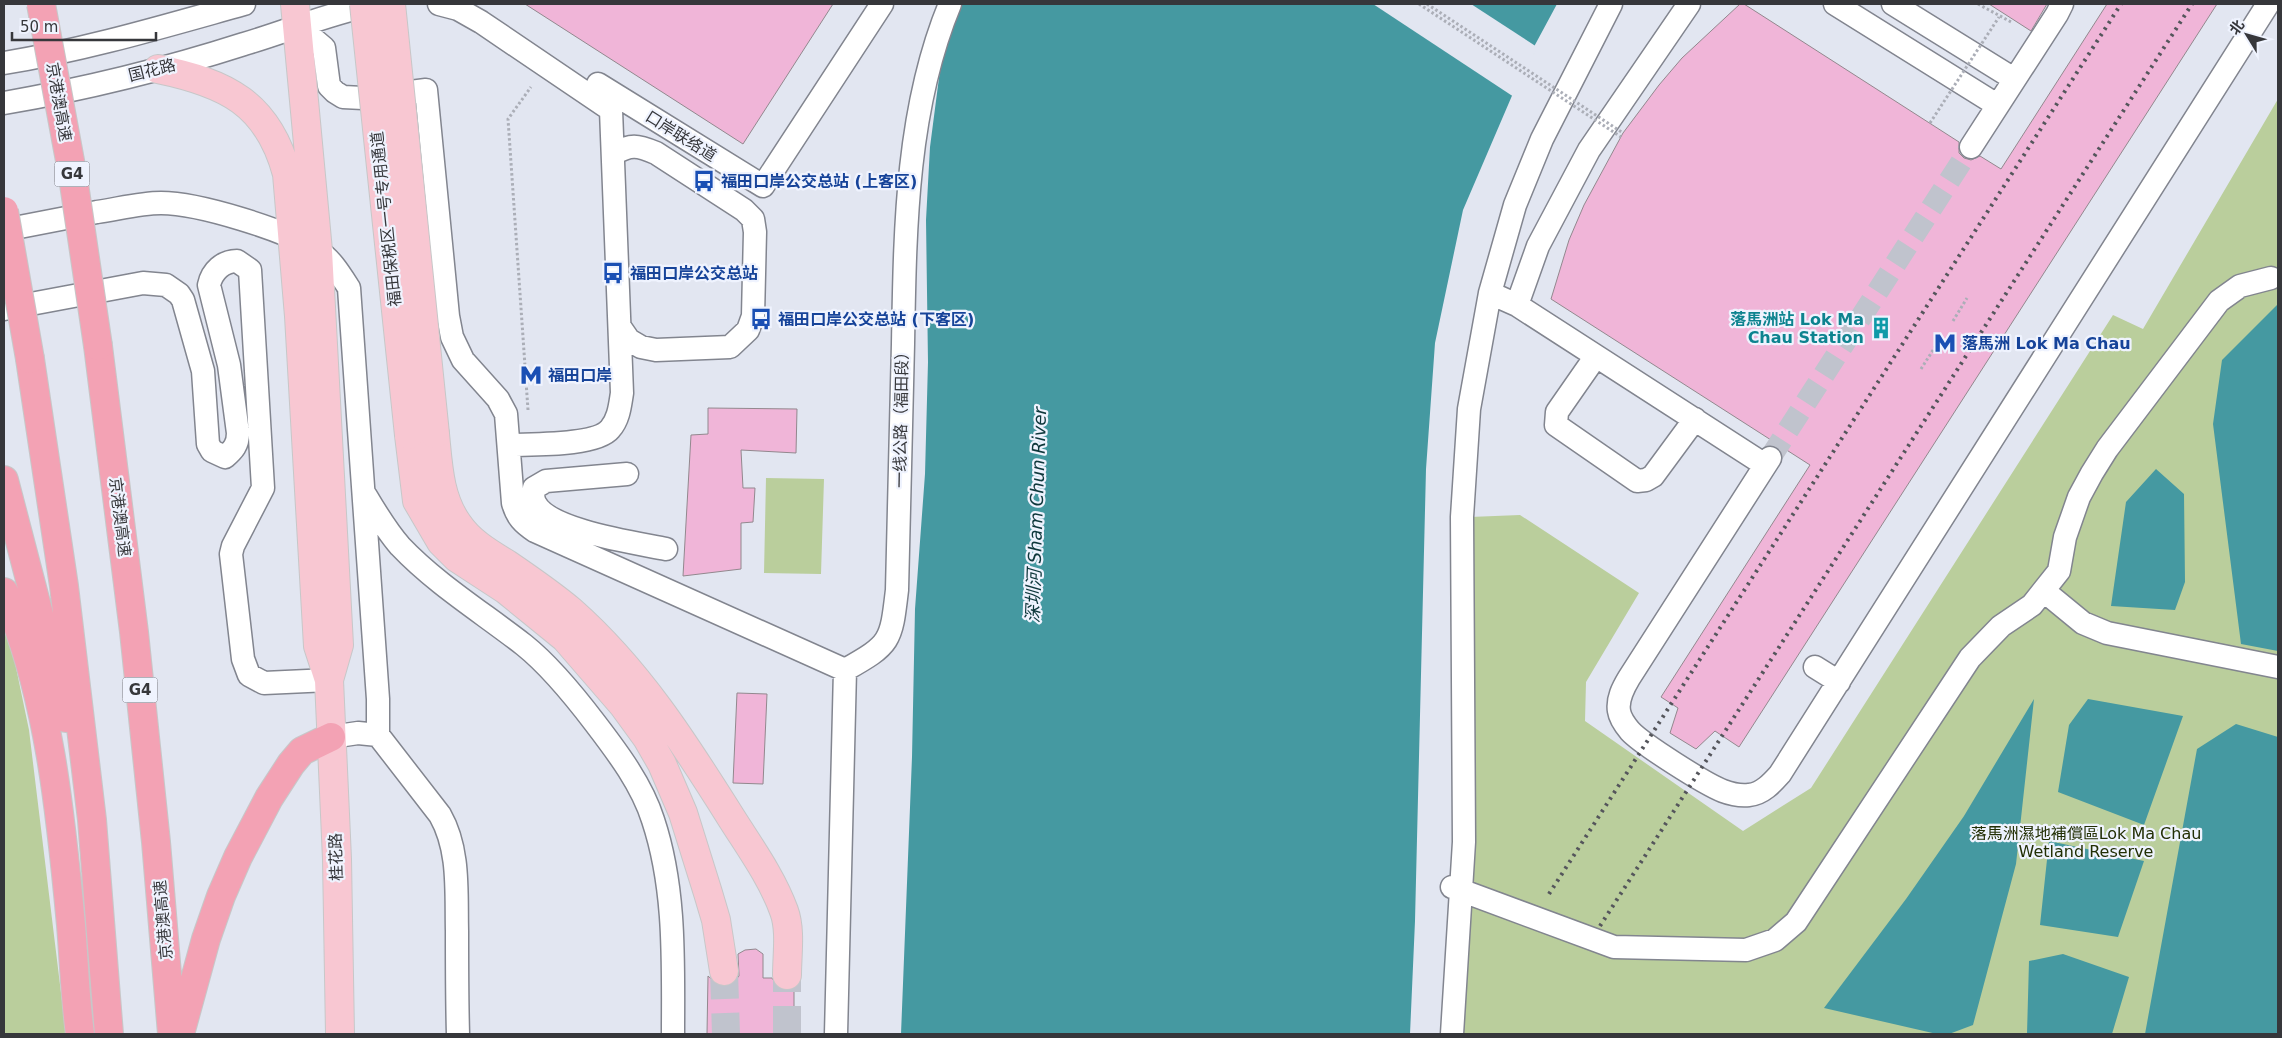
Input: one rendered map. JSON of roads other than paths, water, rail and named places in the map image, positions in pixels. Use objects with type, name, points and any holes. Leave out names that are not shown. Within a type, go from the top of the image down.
[{"type":"highway","name":"京港澳高速","points":[[41,4],[73,177],[98,346],[134,632],[156,842],[172,1034]]},
{"type":"highway","points":[[4,211],[30,359],[64,586],[92,820],[109,1034]]},
{"type":"highway","points":[[4,480],[92,820]]},
{"type":"highway","points":[[4,592],[15,616],[31,667],[50,754],[66,871],[80,1034]]},
{"type":"highway","points":[[180,1034],[206,939],[221,896],[238,857],[269,798],[291,764],[302,751],[332,737]]},
{"type":"main road","name":"福田保税区一号专用通道","points":[[364,4],[422,434]]},
{"type":"main road","name":"福田保税区一号专用通道","points":[[391,4],[422,434]]},
{"type":"main road","points":[[302,11],[318,250],[339,645],[329,680]]},
{"type":"main road","points":[[158,69],[197,79],[243,100],[265,124],[281,154],[286,174],[299,316],[318,646],[329,680]]},
{"type":"main road","points":[[422,434],[417,501],[441,542],[457,558],[506,590],[564,638],[623,705],[658,757],[683,813],[708,893],[716,920],[724,971]]},
{"type":"main road","points":[[422,434],[440,479],[448,508],[457,524],[471,539],[551,595],[598,637],[650,696],[689,750],[758,859],[785,913],[788,932],[787,975]]},
{"type":"main road","name":"桂花路","points":[[329,680],[337,859],[340,1034]]},
{"type":"street","points":[[4,63],[37,58],[130,36],[244,4]]},
{"type":"street","name":"国花路","points":[[4,104],[158,69],[246,44],[302,11],[375,4]]},
{"type":"street","points":[[439,4],[458,9],[481,22],[611,110],[622,393],[618,414],[610,430],[592,440],[510,445]]},
{"type":"street","name":"口岸联络道","points":[[538,60],[555,60],[568,66],[763,186],[882,4]]},
{"type":"street","name":"一线公路（福田段）","points":[[836,666],[884,645],[892,627],[897,590],[905,243],[911,170],[924,92],[950,4]]},
{"type":"street","points":[[1452,1034],[1457,889],[1464,842],[1462,517],[1469,409],[1490,293],[1515,206],[1542,139],[1611,4]]},
{"type":"street","points":[[1517,305],[1538,246],[1589,150],[1689,4]]},
{"type":"street","points":[[1835,4],[1998,105]]},
{"type":"street","points":[[1893,4],[2014,79]]},
{"type":"street","points":[[1971,147],[2062,4]]},
{"type":"street","points":[[1490,293],[1506,298],[1695,420],[1768,461],[1629,678],[1619,700],[1619,711],[1623,721],[1638,738],[1711,786],[1736,795],[1750,795],[1770,785],[1780,774],[2268,4]]},
{"type":"street","points":[[302,11],[324,48],[329,86],[335,92],[343,97],[358,98],[426,90],[448,316],[452,337],[463,360],[498,399],[506,414],[510,445],[513,503],[516,515],[524,524],[535,531],[836,666],[836,1034]]},
{"type":"street","points":[[613,154],[627,146],[640,146],[656,152],[744,210],[753,219],[756,232],[753,316],[748,330],[730,347],[656,350],[641,347],[629,340],[620,327]]},
{"type":"street","points":[[4,230],[125,207],[160,203],[183,205],[213,212],[293,238],[318,250],[340,273],[348,288],[378,699],[378,735],[448,828],[456,871],[458,1034]]},
{"type":"street","points":[[4,309],[144,283],[158,284],[173,290],[183,300],[203,371],[208,444],[218,455],[225,457],[234,450],[238,440],[238,433],[229,365],[209,285],[210,278],[225,262],[237,261],[250,270],[263,488],[233,546],[231,554],[243,659],[249,675],[264,683],[329,680]]},
{"type":"street","points":[[1457,889],[1614,947],[1746,950],[1775,940],[1796,922],[1970,658],[2000,626],[2032,605],[2059,572],[2064,537],[2079,497],[2107,449],[2219,301],[2240,286],[2271,278]]},
{"type":"street","points":[[1596,356],[1557,412],[1556,425],[1637,481],[1646,480],[1653,476],[1695,420]]},
{"type":"street","points":[[627,474],[546,481],[534,488],[534,501],[536,505],[552,518],[571,528],[666,549]]},
{"type":"street","points":[[364,493],[382,523],[400,546],[435,578],[527,647],[577,699],[612,745],[640,790],[653,819],[663,853],[671,911],[673,1034]]},
{"type":"street","points":[[2044,591],[2084,622],[2107,633],[2278,667]]},
{"type":"street","points":[[1815,668],[1839,682]]},
{"type":"street","points":[[332,737],[358,733],[378,735]]},
{"type":"water","name":"深圳河 Sham Chun River","points":[[961,4],[1557,4],[1529,56],[1463,210],[1435,343],[1426,469],[1415,921],[1410,1034],[901,1034],[912,757],[915,609],[925,474],[928,362],[926,220],[930,147],[943,47]]},
{"type":"water","points":[[2278,304],[2278,651],[2241,644],[2213,424],[2222,360]]},
{"type":"water","points":[[2156,469],[2184,494],[2185,582],[2175,610],[2111,606],[2126,502]]},
{"type":"water","points":[[2034,699],[2016,864],[1973,1025],[1949,1034],[1937,1034],[1824,1008],[1906,899],[1964,816]]},
{"type":"water","points":[[2088,699],[2183,716],[2144,825],[2058,792],[2069,725]]},
{"type":"water","points":[[2236,724],[2278,737],[2278,1034],[2145,1034],[2197,749]]},
{"type":"water","points":[[2049,841],[2144,861],[2118,937],[2040,925]]},
{"type":"water","points":[[2063,954],[2129,977],[2112,1034],[2027,1034],[2029,961]]},
{"type":"tunnel","points":[[1770,458],[1971,147]]},
{"type":"tunnel","points":[[724,971],[726,1034]]},
{"type":"tunnel","points":[[787,975],[787,1034]]},
{"type":"railway","points":[[1549,894],[2121,4]]},
{"type":"railway","points":[[1600,926],[2192,4]]},
{"type":"place","name":"福田口岸公交总站 (上客区)","points":[[704,181]]},
{"type":"place","name":"福田口岸公交总站","points":[[613,273]]},
{"type":"place","name":"福田口岸公交总站 (下客区)","points":[[761,319]]},
{"type":"place","name":"落馬洲站 Lok Ma Chau Station","points":[[1881,328]]},
{"type":"place","name":"落馬洲 Lok Ma Chau","points":[[1945,343]]},
{"type":"place","name":"福田口岸","points":[[531,375]]},
{"type":"park label","name":"落馬洲濕地補償區Lok Ma Chau Wetland Reserve","points":[[2086,842]]}]
